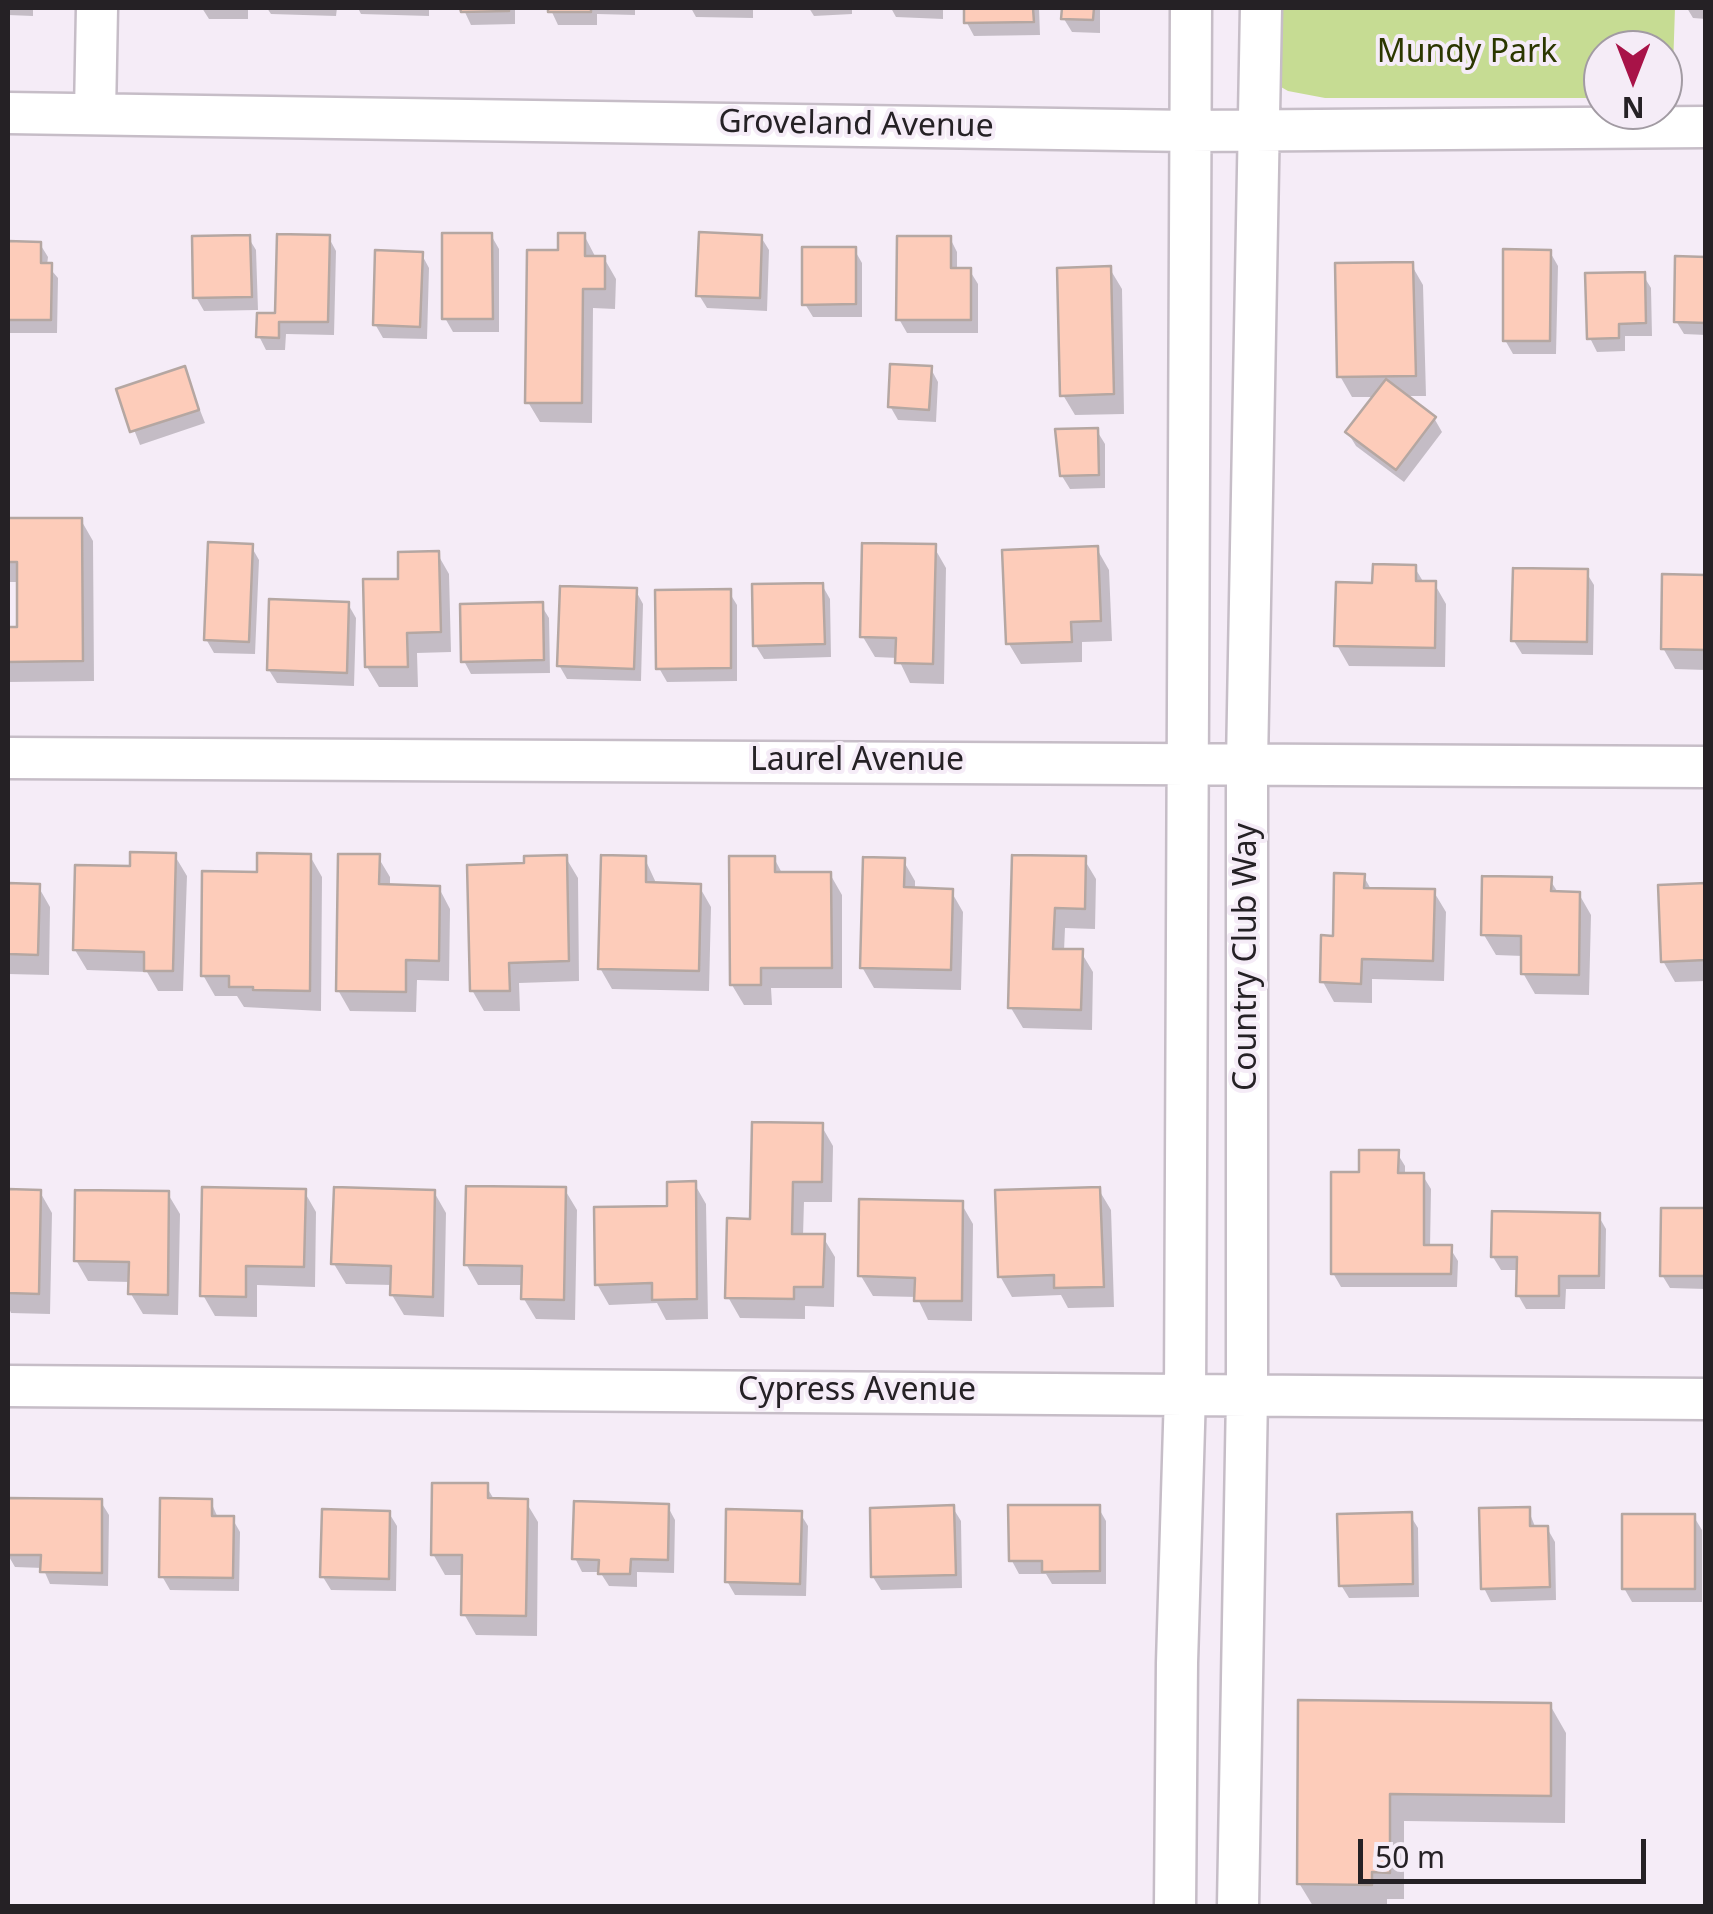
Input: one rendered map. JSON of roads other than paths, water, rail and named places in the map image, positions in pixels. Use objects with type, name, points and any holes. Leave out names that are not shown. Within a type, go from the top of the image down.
[{"type":"street","points":[[96,8],[96,113]]},
{"type":"street","name":"Country Club Way","points":[[1175,1906],[1185,1394],[1191,8]]},
{"type":"street","name":"Country Club Way","points":[[1238,1906],[1247,1395],[1247,764],[1260,8]]},
{"type":"street","name":"Groveland Avenue","points":[[8,113],[1190,131],[1706,127]]},
{"type":"street","name":"Laurel Avenue","points":[[8,758],[1706,768]]},
{"type":"street","name":"Cypress Avenue","points":[[8,1386],[1706,1399]]},
{"type":"park label","name":"Mundy Park","points":[[1467,53]]}]
